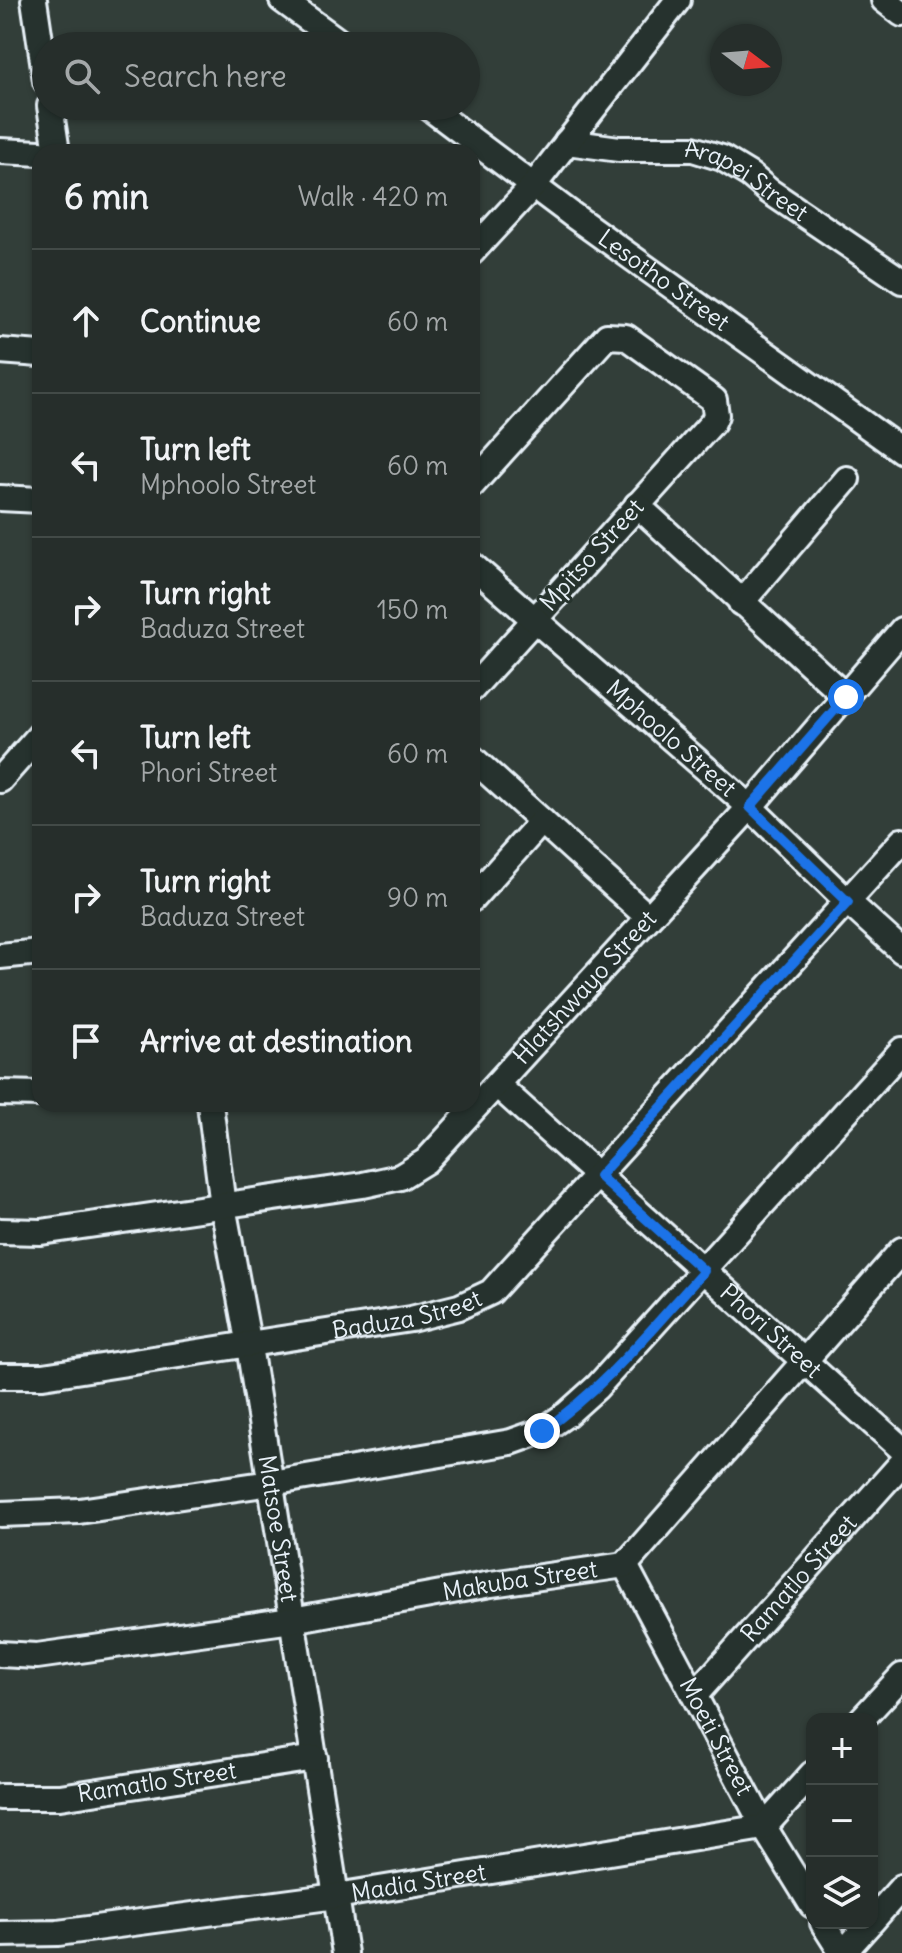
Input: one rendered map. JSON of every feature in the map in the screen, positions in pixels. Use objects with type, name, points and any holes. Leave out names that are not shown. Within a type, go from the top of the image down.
[{"type":"street","points":[[34,0],[39,32]]},
{"type":"street","points":[[282,0],[326,32]]},
{"type":"street","points":[[480,243],[534,185],[678,0]]},
{"type":"street","points":[[884,0],[902,14]]},
{"type":"street","points":[[52,120],[56,144]]},
{"type":"street","name":"Lesotho Street","points":[[446,120],[478,144]]},
{"type":"street","name":"Arapei Street","points":[[567,142],[619,149],[693,149],[722,158],[902,281]]},
{"type":"street","name":"Lesotho Street","points":[[480,145],[902,451]]},
{"type":"street","points":[[0,151],[32,153]]},
{"type":"street","name":"Mpitso Street","points":[[480,476],[607,336],[626,337],[714,400],[716,415],[713,422],[480,680]]},
{"type":"street","points":[[0,351],[32,353]]},
{"type":"street","points":[[741,603],[847,479]]},
{"type":"street","points":[[0,498],[32,500]]},
{"type":"street","points":[[637,505],[846,697]]},
{"type":"street","name":"Mphoolo Street","points":[[480,572],[750,807],[902,951]]},
{"type":"street","name":"Hlatshwayo Street","points":[[480,1103],[750,807],[902,630]]},
{"type":"street","points":[[0,780],[32,744]]},
{"type":"street","points":[[480,765],[648,917]]},
{"type":"street","points":[[480,890],[542,821]]},
{"type":"street","name":"Baduza Street","points":[[0,1376],[43,1376],[411,1319],[459,1307],[491,1292],[902,841]]},
{"type":"street","points":[[0,956],[32,953]]},
{"type":"street","points":[[0,1514],[79,1511],[271,1483],[511,1442],[542,1431],[597,1387],[902,1050]]},
{"type":"street","name":"Phori Street","points":[[497,1085],[902,1449]]},
{"type":"street","points":[[0,1093],[32,1094]]},
{"type":"street","name":"Matsoe Street","points":[[211,1112],[223,1206],[249,1346],[345,1953]]},
{"type":"street","name":"Hlatshwayo Street","points":[[0,1231],[41,1232],[400,1177],[426,1161],[472,1112]]},
{"type":"street","name":"Makuba Street","points":[[0,1654],[37,1656],[292,1620],[491,1584],[625,1565],[902,1250]]},
{"type":"street","name":"Ramatlo Street","points":[[695,1695],[902,1463]]},
{"type":"street","name":"Moeti Street","points":[[625,1565],[764,1827],[806,1895]]},
{"type":"street","points":[[868,1713],[902,1676]]},
{"type":"street","name":"Ramatlo Street","points":[[0,1797],[60,1797],[315,1758]]},
{"type":"street","points":[[764,1827],[806,1781]]},
{"type":"street","name":"Madia Street","points":[[0,1934],[58,1933],[336,1896],[764,1827]]},
{"type":"street","points":[[878,1914],[902,1887]]},
{"type":"street","points":[[827,1929],[842,1953],[864,1929]]},
{"type":"route","points":[[542,1431],[597,1387],[704,1271],[599,1176],[848,902],[750,807],[846,697]]}]
